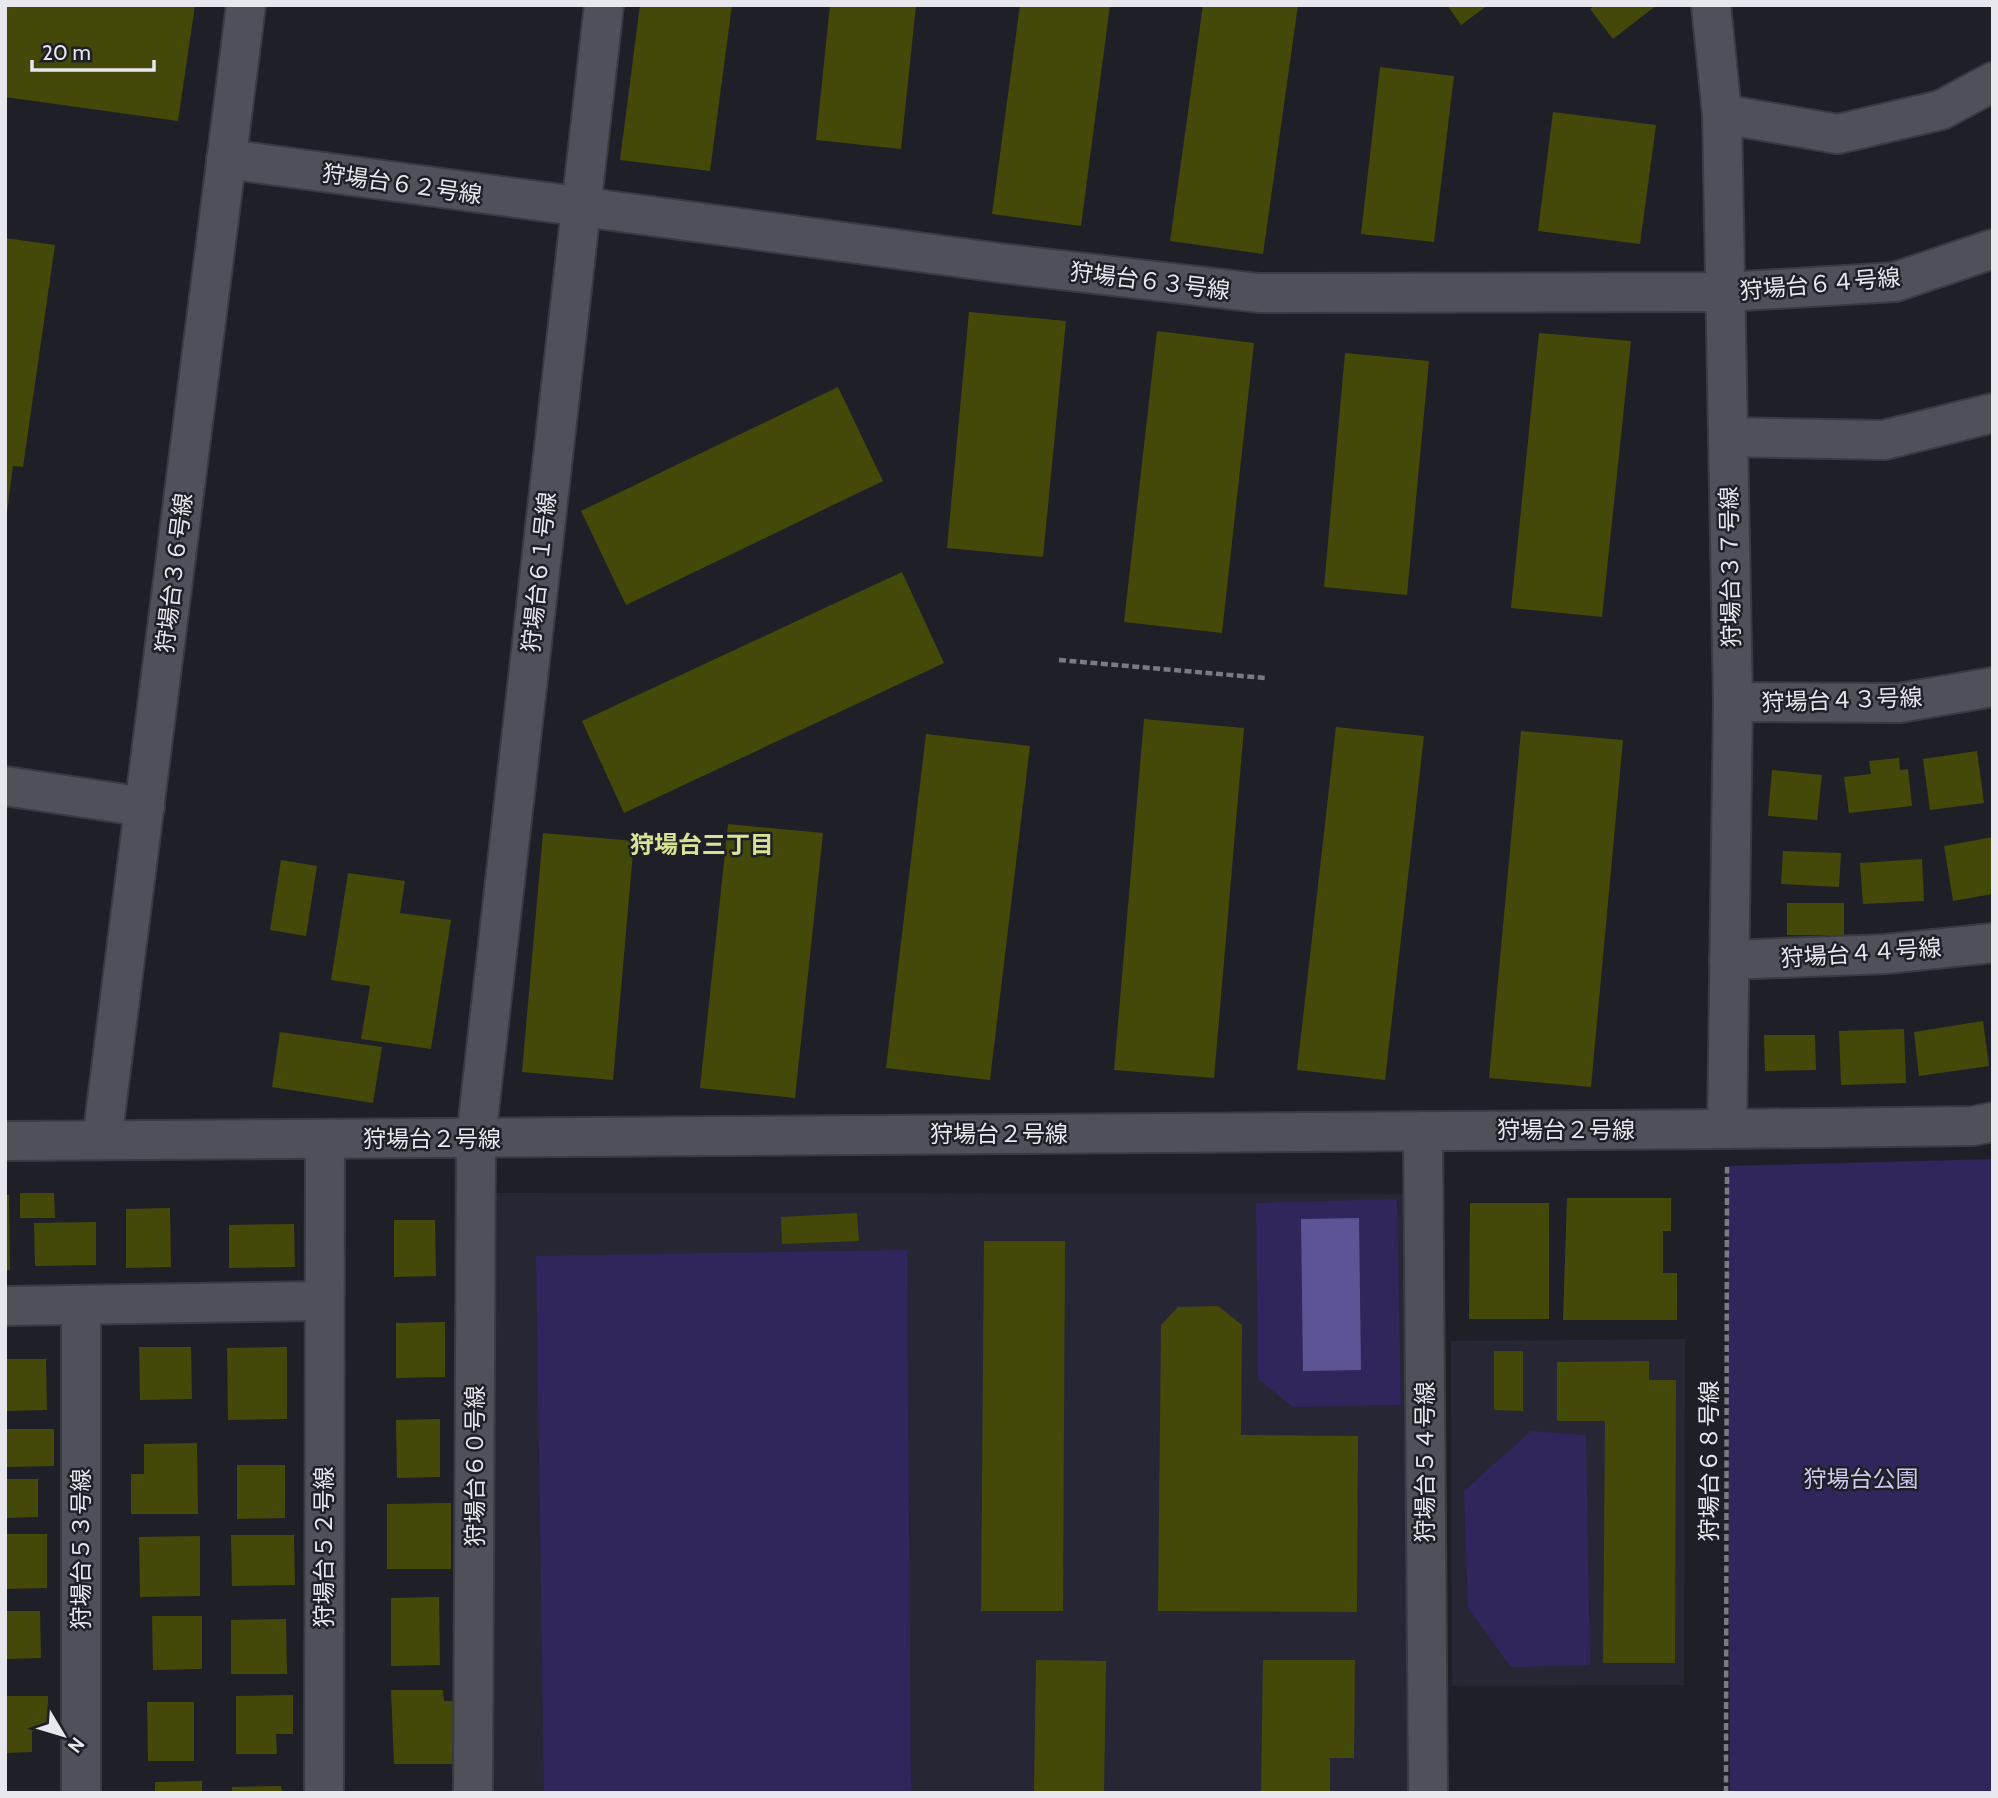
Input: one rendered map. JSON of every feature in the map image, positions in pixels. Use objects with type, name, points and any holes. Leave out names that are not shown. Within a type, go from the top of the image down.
[{"type":"street","name":"狩場台３６号線","points":[[102,1140],[246,5]]},
{"type":"street","name":"狩場台６１号線","points":[[477,1138],[579,208],[604,5]]},
{"type":"street","name":"狩場台３７号線","points":[[1712,5],[1722,114],[1733,702],[1727,1129]]},
{"type":"street","points":[[1722,114],[1838,134],[1941,110],[1993,82]]},
{"type":"street","name":"狩場台６２号線","points":[[226,159],[579,208]]},
{"type":"street","name":"狩場台６３号線","points":[[579,208],[1259,293],[1726,292]]},
{"type":"street","name":"狩場台６４号線","points":[[1726,292],[1895,282],[1993,248]]},
{"type":"street","points":[[1728,437],[1884,440],[1993,412]]},
{"type":"street","name":"狩場台４３号線","points":[[1733,702],[1899,703],[1993,687]]},
{"type":"street","points":[[5,786],[145,807]]},
{"type":"street","name":"狩場台４４号線","points":[[1729,960],[1886,954],[1993,943]]},
{"type":"street","name":"狩場台２号線","points":[[5,1141],[1727,1129],[1973,1126],[1993,1122]]},
{"type":"street","name":"狩場台５４号線","points":[[1423,1131],[1427,1793]]},
{"type":"street","name":"狩場台６０号線","points":[[473,1793],[477,1138]]},
{"type":"street","name":"狩場台５２号線","points":[[324,1793],[325,1139]]},
{"type":"street","points":[[5,1306],[324,1301]]},
{"type":"street","name":"狩場台５３号線","points":[[81,1305],[81,1793]]},
{"type":"path","points":[[1059,660],[1265,678]]},
{"type":"path","name":"狩場台６８号線","points":[[1726,1793],[1727,1129]]},
{"type":"shaded area","points":[[495,1193],[1404,1194],[1408,1793],[492,1793]]},
{"type":"shaded area","points":[[1359,1218],[1361,1370],[1303,1371],[1301,1219]]},
{"type":"shaded area","points":[[1685,1339],[1684,1685],[1452,1686],[1451,1341]]},
{"type":"green space","name":"狩場台公園","points":[[1993,1159],[1993,1793],[1730,1793],[1727,1166]]},
{"type":"green space","points":[[1397,1199],[1401,1405],[1293,1407],[1258,1379],[1256,1203]]},
{"type":"green space","points":[[907,1250],[911,1793],[544,1793],[536,1256]]},
{"type":"green space","points":[[1531,1431],[1586,1435],[1590,1665],[1511,1667],[1468,1608],[1464,1491]]},
{"type":"building","points":[[5,5],[195,5],[178,121],[5,97]]},
{"type":"building","points":[[640,5],[732,5],[710,171],[620,160]]},
{"type":"building","points":[[830,5],[916,5],[901,149],[816,140]]},
{"type":"building","points":[[1020,5],[1110,5],[1081,226],[992,214]]},
{"type":"building","points":[[1203,5],[1298,5],[1263,254],[1170,241]]},
{"type":"building","points":[[1447,5],[1488,5],[1461,25]]},
{"type":"building","points":[[1595,5],[1657,5],[1613,39],[1590,9]]},
{"type":"building","points":[[1380,67],[1454,76],[1434,242],[1361,234]]},
{"type":"building","points":[[1553,112],[1656,125],[1640,244],[1538,231]]},
{"type":"building","points":[[5,238],[55,245],[23,467],[13,466],[7,512]]},
{"type":"building","points":[[969,312],[1066,321],[1043,557],[947,548]]},
{"type":"building","points":[[1157,331],[1254,343],[1222,633],[1124,622]]},
{"type":"building","points":[[1539,333],[1631,341],[1602,617],[1511,608]]},
{"type":"building","points":[[1345,353],[1429,361],[1407,595],[1324,587]]},
{"type":"building","points":[[838,387],[883,481],[626,605],[581,511]]},
{"type":"building","points":[[902,572],[944,663],[624,813],[582,721]]},
{"type":"building","points":[[1144,719],[1244,728],[1214,1078],[1114,1070]]},
{"type":"building","points":[[1336,727],[1424,736],[1385,1080],[1297,1070]]},
{"type":"building","points":[[1521,731],[1623,740],[1591,1087],[1489,1078]]},
{"type":"building","points":[[926,734],[1030,746],[990,1080],[886,1068]]},
{"type":"building","points":[[1977,751],[1984,803],[1930,810],[1923,759]]},
{"type":"building","points":[[1899,758],[1900,770],[1908,769],[1912,806],[1849,813],[1844,777],[1871,774],[1869,761]]},
{"type":"building","points":[[1772,770],[1822,775],[1817,820],[1768,816]]},
{"type":"building","points":[[728,824],[823,833],[795,1098],[700,1088]]},
{"type":"building","points":[[543,833],[634,841],[613,1080],[522,1072]]},
{"type":"building","points":[[1993,837],[1993,894],[1953,901],[1944,846]]},
{"type":"building","points":[[1783,851],[1841,853],[1839,887],[1781,884]]},
{"type":"building","points":[[1922,859],[1924,901],[1863,904],[1860,863]]},
{"type":"building","points":[[281,860],[317,866],[306,936],[270,930]]},
{"type":"building","points":[[348,873],[405,881],[400,913],[451,920],[431,1049],[361,1039],[370,986],[331,980]]},
{"type":"building","points":[[1787,903],[1844,903],[1844,935],[1787,935]]},
{"type":"building","points":[[1983,1021],[1989,1066],[1919,1076],[1914,1032]]},
{"type":"building","points":[[1904,1029],[1906,1083],[1841,1085],[1839,1031]]},
{"type":"building","points":[[280,1032],[382,1047],[373,1103],[272,1087]]},
{"type":"building","points":[[1764,1035],[1815,1035],[1816,1070],[1765,1071]]},
{"type":"building","points":[[20,1193],[54,1193],[55,1218],[20,1218]]},
{"type":"building","points":[[5,1195],[9,1195],[10,1270],[5,1270]]},
{"type":"building","points":[[1567,1198],[1671,1198],[1671,1231],[1663,1231],[1663,1273],[1677,1273],[1677,1320],[1563,1320]]},
{"type":"building","points":[[1470,1203],[1549,1203],[1549,1319],[1469,1319]]},
{"type":"building","points":[[170,1208],[171,1267],[126,1268],[126,1209]]},
{"type":"building","points":[[857,1213],[859,1241],[782,1244],[781,1217]]},
{"type":"building","points":[[394,1220],[435,1220],[436,1276],[394,1277]]},
{"type":"building","points":[[96,1222],[96,1265],[35,1266],[34,1223]]},
{"type":"building","points":[[294,1224],[295,1267],[229,1268],[229,1225]]},
{"type":"building","points":[[984,1241],[1065,1241],[1063,1611],[981,1611]]},
{"type":"building","points":[[1218,1306],[1242,1325],[1241,1435],[1358,1436],[1357,1612],[1158,1611],[1161,1325],[1178,1307]]},
{"type":"building","points":[[445,1322],[445,1377],[396,1378],[396,1323]]},
{"type":"building","points":[[139,1347],[191,1347],[192,1399],[140,1400]]},
{"type":"building","points":[[287,1347],[287,1419],[228,1420],[227,1348]]},
{"type":"building","points":[[1494,1351],[1523,1351],[1523,1411],[1494,1410]]},
{"type":"building","points":[[5,1359],[46,1359],[47,1410],[5,1411]]},
{"type":"building","points":[[1649,1361],[1649,1380],[1676,1380],[1675,1663],[1603,1663],[1605,1421],[1557,1421],[1557,1362]]},
{"type":"building","points":[[440,1419],[440,1477],[397,1478],[396,1420]]},
{"type":"building","points":[[5,1429],[54,1429],[54,1466],[5,1467]]},
{"type":"building","points":[[197,1443],[198,1514],[131,1514],[131,1474],[144,1474],[144,1444]]},
{"type":"building","points":[[237,1465],[285,1465],[285,1518],[237,1519]]},
{"type":"building","points":[[5,1479],[38,1479],[38,1517],[5,1518]]},
{"type":"building","points":[[451,1503],[451,1569],[387,1569],[387,1504]]},
{"type":"building","points":[[5,1534],[47,1534],[47,1588],[5,1589]]},
{"type":"building","points":[[231,1535],[294,1535],[295,1585],[232,1586]]},
{"type":"building","points":[[200,1536],[200,1596],[140,1597],[139,1537]]},
{"type":"building","points":[[439,1597],[440,1665],[391,1666],[391,1598]]},
{"type":"building","points":[[5,1611],[40,1611],[41,1658],[5,1659]]},
{"type":"building","points":[[152,1616],[202,1616],[202,1669],[153,1670]]},
{"type":"building","points":[[286,1619],[287,1674],[231,1674],[231,1620]]},
{"type":"building","points":[[1036,1660],[1106,1661],[1104,1793],[1034,1793]]},
{"type":"building","points":[[1263,1660],[1355,1660],[1354,1758],[1330,1758],[1330,1793],[1261,1793]]},
{"type":"building","points":[[391,1690],[443,1690],[444,1701],[453,1701],[453,1764],[394,1764]]},
{"type":"building","points":[[293,1695],[293,1734],[276,1734],[277,1754],[236,1754],[236,1696]]},
{"type":"building","points":[[5,1696],[48,1696],[48,1730],[32,1731],[32,1752],[5,1753]]},
{"type":"building","points":[[147,1702],[194,1702],[194,1761],[148,1761]]},
{"type":"building","points":[[202,1781],[202,1793],[155,1793],[155,1782]]},
{"type":"building","points":[[281,1786],[282,1793],[232,1793],[232,1787]]},
{"type":"district","name":"狩場台三丁目","points":[[702,845]]}]
